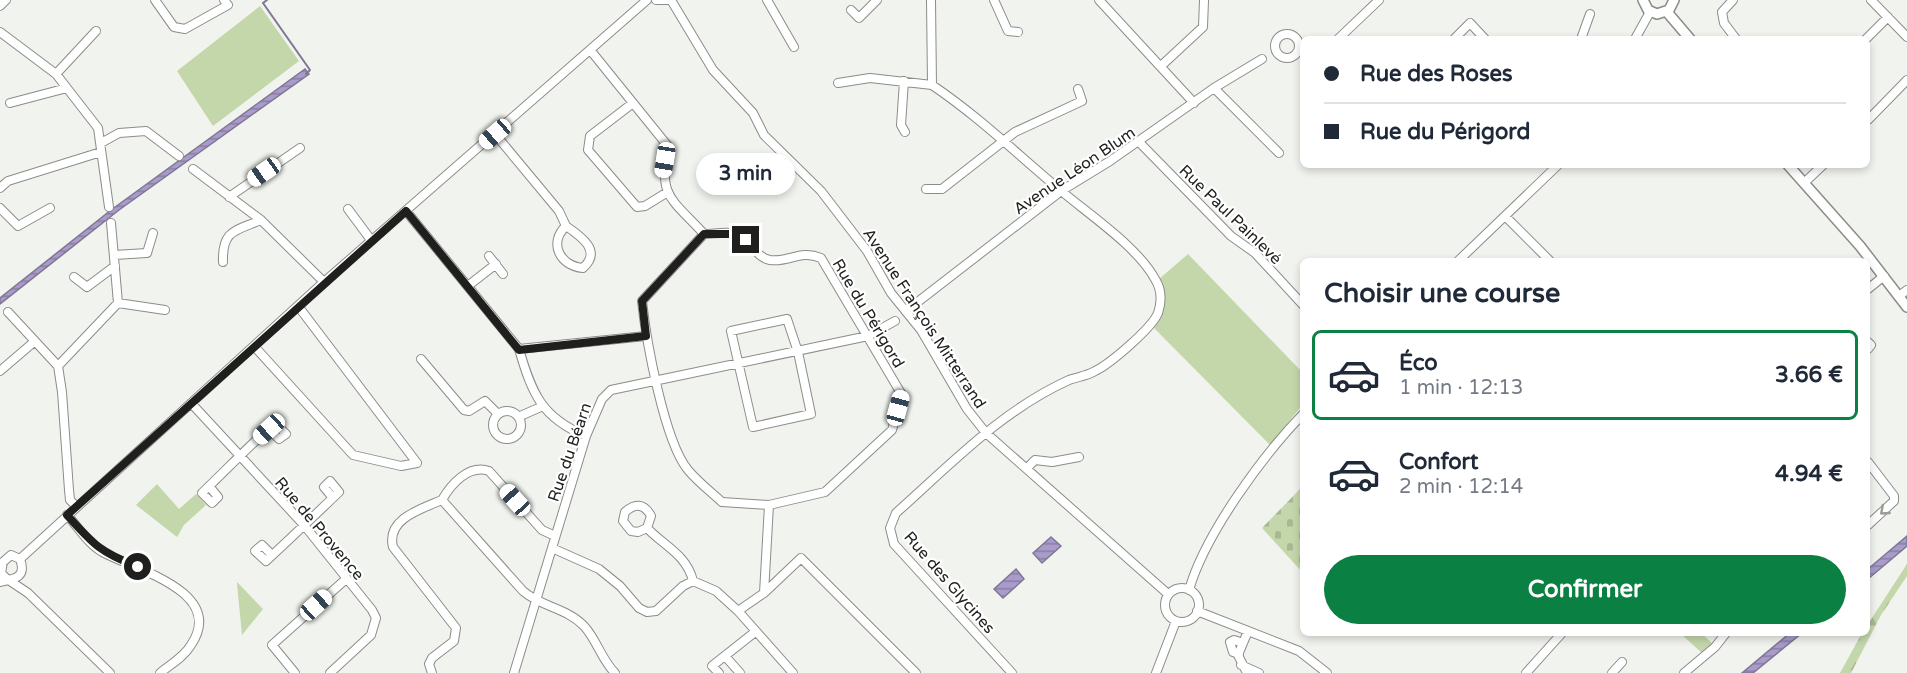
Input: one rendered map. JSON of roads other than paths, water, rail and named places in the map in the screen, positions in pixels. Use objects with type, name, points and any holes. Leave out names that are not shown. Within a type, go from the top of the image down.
[{"type":"main road","points":[[1643,0],[1650,12],[1657,14],[1671,6],[1676,21],[1688,36]]},
{"type":"main road","points":[[1791,168],[1869,258]]},
{"type":"main road","points":[[1870,260],[1903,293],[1907,307]]},
{"type":"street","points":[[0,6],[6,0]]},
{"type":"street","points":[[155,0],[174,27],[185,29],[228,4],[224,0]]},
{"type":"street","points":[[20,559],[371,240],[647,0]]},
{"type":"street","points":[[656,0],[671,0]]},
{"type":"street","name":"Avenue François Mitterrand","points":[[671,0],[713,70],[753,112],[764,135],[821,191],[867,251],[891,293],[921,330],[967,410],[986,433],[1168,594]]},
{"type":"street","points":[[767,0],[794,47]]},
{"type":"street","points":[[851,10],[859,18],[877,0]]},
{"type":"street","points":[[838,82],[870,78],[932,85],[931,0]]},
{"type":"street","points":[[994,0],[1008,31],[1018,32]]},
{"type":"street","points":[[1099,0],[1194,103]]},
{"type":"street","points":[[1161,66],[1203,27],[1204,0]]},
{"type":"street","points":[[1341,36],[1379,0]]},
{"type":"street","points":[[1733,0],[1722,12],[1724,23],[1734,36]]},
{"type":"street","points":[[1871,0],[1907,37]]},
{"type":"street","points":[[1637,36],[1650,12]]},
{"type":"street","points":[[1582,36],[1590,14]]},
{"type":"street","points":[[1869,36],[1888,17]]},
{"type":"street","points":[[1457,36],[1470,23],[1482,36]]},
{"type":"street","points":[[56,74],[96,31]]},
{"type":"street","points":[[0,32],[56,74],[98,128],[109,207]]},
{"type":"street","points":[[591,51],[667,145],[662,176],[666,193],[704,234]]},
{"type":"street","name":"Avenue Léon Blum","points":[[906,311],[1061,191],[1139,142],[1214,88],[1262,59]]},
{"type":"street","points":[[1870,118],[1907,80]]},
{"type":"street","points":[[904,81],[901,125],[905,132]]},
{"type":"street","name":"Rue des Glycines","points":[[932,85],[971,112],[1061,191],[1097,219],[1154,276],[1161,292],[1159,311],[1150,325],[1119,355],[1094,372],[1069,380],[1015,411],[986,433],[896,513],[890,528],[894,544],[1012,673]]},
{"type":"street","points":[[10,103],[67,88]]},
{"type":"street","points":[[1214,88],[1279,153]]},
{"type":"street","points":[[926,189],[942,189],[1015,132],[1082,101],[1078,89]]},
{"type":"street","points":[[633,103],[590,136],[588,150],[637,207],[645,206],[666,193]]},
{"type":"street","points":[[0,188],[8,181],[101,148],[119,133],[146,130],[178,156]]},
{"type":"street","points":[[495,134],[559,211],[566,226],[590,246],[592,254],[589,263],[583,268],[574,267],[566,262],[556,247],[557,238],[566,226]]},
{"type":"street","name":"Rue Paul Painlevé","points":[[1139,142],[1231,236],[1255,253],[1300,302]]},
{"type":"street","points":[[229,197],[300,148]]},
{"type":"street","points":[[1461,258],[1555,168]]},
{"type":"street","points":[[1804,183],[1820,168]]},
{"type":"street","points":[[193,169],[261,220],[324,282]]},
{"type":"street","points":[[0,208],[18,226],[50,208]]},
{"type":"street","points":[[348,209],[371,240]]},
{"type":"street","points":[[406,211],[469,285],[519,350],[526,372],[543,406],[562,426],[586,436]]},
{"type":"street","points":[[1505,216],[1547,258]]},
{"type":"street","points":[[223,262],[224,240],[230,233],[261,220]]},
{"type":"street","points":[[58,366],[118,303],[111,224]]},
{"type":"street","points":[[114,255],[147,253],[153,233]]},
{"type":"street","name":"Rue du Périgord","points":[[704,234],[737,234],[746,240],[760,257],[773,261],[809,253],[820,258],[868,336],[902,396],[892,430],[825,492],[769,505],[722,502],[687,469],[669,428],[646,336],[642,301],[704,234]]},
{"type":"street","points":[[489,256],[503,274]]},
{"type":"street","points":[[469,285],[496,264]]},
{"type":"street","points":[[74,277],[87,287],[115,266]]},
{"type":"street","points":[[1870,287],[1884,276]]},
{"type":"street","points":[[118,303],[165,310]]},
{"type":"street","points":[[254,346],[353,455],[401,466],[417,464],[298,306]]},
{"type":"street","points":[[8,312],[58,366],[70,500],[76,506]]},
{"type":"street","points":[[787,319],[798,352],[811,414],[753,427],[731,331],[787,319]]},
{"type":"street","name":"Rue du Béarn","points":[[514,673],[586,436],[602,399],[611,390],[740,365],[868,336],[895,321]]},
{"type":"street","points":[[519,350],[646,336]]},
{"type":"street","points":[[0,371],[35,341]]},
{"type":"street","points":[[421,359],[464,410],[469,411],[485,401],[498,414]]},
{"type":"street","name":"Rue de Provence","points":[[191,403],[304,525],[372,609],[376,618],[370,635],[330,673]]},
{"type":"street","points":[[518,417],[543,406]]},
{"type":"street","points":[[507,411],[518,417],[519,431],[507,439],[494,431],[493,423],[498,414],[507,411]]},
{"type":"street","points":[[1189,590],[1230,509],[1254,474],[1300,418]]},
{"type":"street","points":[[209,486],[269,429]]},
{"type":"street","points":[[1026,468],[1035,460],[1052,462],[1079,457]]},
{"type":"street","points":[[1870,465],[1894,496],[1894,501],[1870,523]]},
{"type":"street","points":[[432,673],[429,664],[432,658],[454,641],[456,628],[393,547],[390,537],[394,528],[409,515],[442,500],[447,492],[472,469],[480,468],[489,471],[542,530],[555,536]]},
{"type":"street","points":[[272,555],[333,498]]},
{"type":"street","points":[[442,500],[536,602],[562,611],[584,626],[603,660],[615,673]]},
{"type":"street","points":[[764,592],[769,505]]},
{"type":"street","points":[[67,515],[99,550],[175,585],[191,601],[197,614],[193,644],[183,656],[160,673]]},
{"type":"street","points":[[647,528],[672,547],[691,570],[693,581]]},
{"type":"street","points":[[552,548],[599,569],[620,586],[639,608],[647,612],[656,611],[683,586],[693,581]]},
{"type":"street","points":[[20,559],[11,555],[2,557],[0,570],[6,581],[28,592],[110,673]]},
{"type":"street","points":[[738,611],[764,592],[801,558],[916,673]]},
{"type":"street","points":[[20,559],[21,574],[28,592]]},
{"type":"street","points":[[6,581],[21,574]]},
{"type":"street","points":[[296,673],[272,645],[346,579]]},
{"type":"street","points":[[693,581],[716,591],[738,611],[754,632],[793,673]]},
{"type":"street","points":[[1178,588],[1189,590],[1198,600],[1197,611],[1189,620],[1176,621],[1165,609],[1168,594],[1178,588]]},
{"type":"street","points":[[1197,611],[1299,651],[1327,673]]},
{"type":"street","points":[[1156,673],[1176,621]]},
{"type":"street","points":[[1247,673],[1241,664],[1239,654],[1248,630]]},
{"type":"street","points":[[719,673],[712,666],[754,632]]},
{"type":"street","points":[[1526,673],[1559,636]]},
{"type":"street","points":[[1684,673],[1715,647],[1724,636]]},
{"type":"street","points":[[1239,654],[1233,652],[1230,642],[1234,640],[1243,643]]},
{"type":"street","points":[[724,656],[740,673]]},
{"type":"street","points":[[1612,673],[1622,662]]},
{"type":"street","points":[[1241,664],[1259,673]]},
{"type":"waterway","points":[[267,0],[263,3],[310,70],[306,74]]}]
